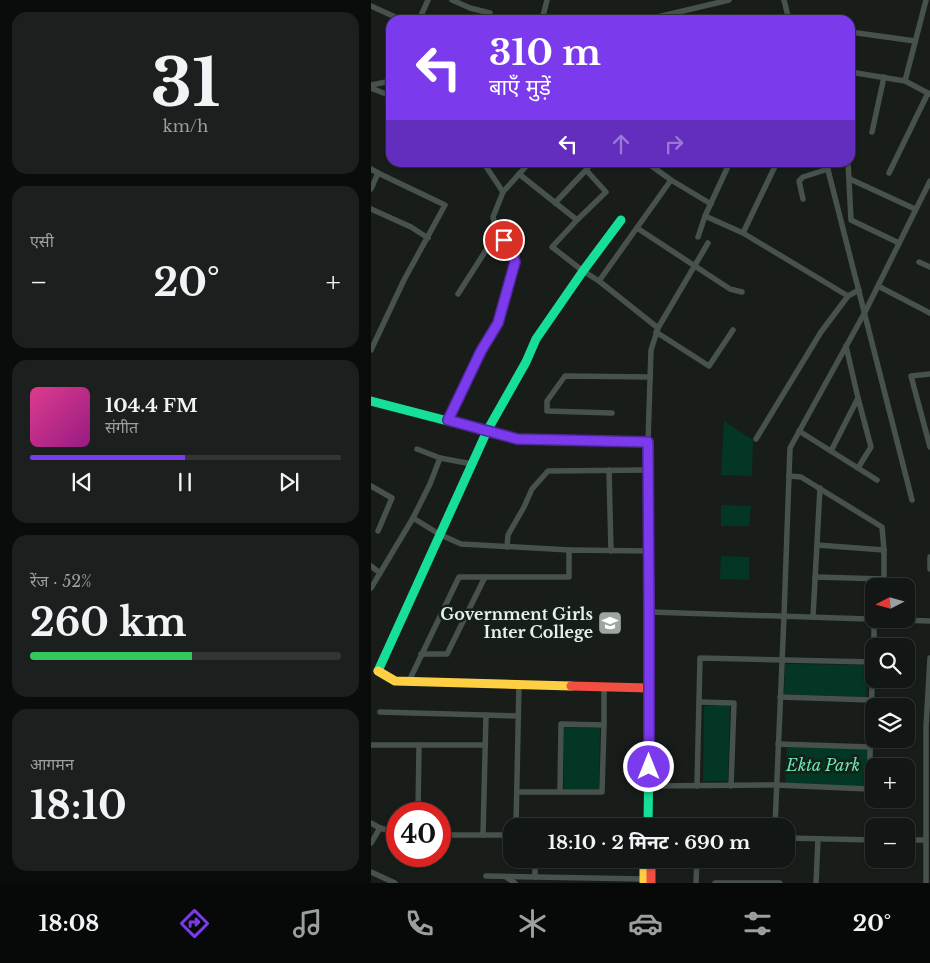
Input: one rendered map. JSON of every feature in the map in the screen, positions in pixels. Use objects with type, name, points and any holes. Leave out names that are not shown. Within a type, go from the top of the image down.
[{"type":"street","points":[[421,15],[428,0]]},
{"type":"street","points":[[452,0],[470,8],[490,13]]},
{"type":"street","points":[[543,15],[547,0]]},
{"type":"street","points":[[667,15],[729,0]]},
{"type":"street","points":[[784,0],[788,15]]},
{"type":"street","points":[[905,81],[926,0]]},
{"type":"street","points":[[371,6],[391,15]]},
{"type":"street","points":[[855,33],[915,41]]},
{"type":"street","points":[[855,73],[905,81],[929,93],[889,172]]},
{"type":"street","points":[[872,132],[884,77]]},
{"type":"street","points":[[371,87],[386,82]]},
{"type":"street","points":[[371,87],[386,94]]},
{"type":"street","points":[[486,167],[503,192]]},
{"type":"street","points":[[448,420],[481,351],[498,323],[517,254],[497,233],[493,217],[503,192],[525,167]]},
{"type":"street","points":[[555,203],[589,167]]},
{"type":"street","points":[[653,167],[711,204]]},
{"type":"street","points":[[698,237],[705,216],[728,167]]},
{"type":"street","points":[[743,233],[775,167]]},
{"type":"street","points":[[827,167],[912,500]]},
{"type":"street","points":[[849,167],[851,220],[899,243]]},
{"type":"street","points":[[371,169],[445,205],[404,280],[371,350]]},
{"type":"street","points":[[586,170],[606,192],[552,247],[599,281],[657,330],[709,366],[733,330]]},
{"type":"street","points":[[803,199],[799,181],[803,177],[828,170]]},
{"type":"street","points":[[371,189],[378,173]]},
{"type":"street","points":[[519,174],[577,220]]},
{"type":"street","points":[[850,179],[915,209]]},
{"type":"street","points":[[599,281],[671,180]]},
{"type":"street","points":[[775,818],[790,448],[865,312],[930,181]]},
{"type":"street","points":[[371,209],[411,227],[427,238]]},
{"type":"street","points":[[705,216],[743,233],[847,296]]},
{"type":"street","points":[[621,220],[536,339],[526,362],[487,431],[377,671],[395,681],[649,688]]},
{"type":"street","points":[[637,228],[730,289],[742,292]]},
{"type":"street","points":[[458,294],[497,233]]},
{"type":"street","points":[[648,818],[648,442],[651,350],[657,330],[708,243]]},
{"type":"street","points":[[919,262],[930,267]]},
{"type":"street","points":[[878,286],[930,313]]},
{"type":"street","points":[[755,439],[821,332],[847,296],[859,290]]},
{"type":"street","points":[[846,346],[871,447],[858,468]]},
{"type":"street","points":[[929,444],[911,376],[930,374]]},
{"type":"street","points":[[612,413],[547,411],[547,402],[565,376],[650,377]]},
{"type":"street","points":[[831,451],[859,398]]},
{"type":"street","points":[[372,403],[448,420],[517,439],[648,442]]},
{"type":"street","points":[[799,431],[877,480]]},
{"type":"street","points":[[417,449],[440,458],[472,464]]},
{"type":"street","points":[[371,588],[413,518],[430,484],[440,458]]},
{"type":"street","points":[[609,470],[611,551]]},
{"type":"street","points":[[507,547],[508,535],[533,489],[548,471],[648,470]]},
{"type":"street","points":[[789,476],[801,477],[882,527],[884,579],[815,577]]},
{"type":"street","points":[[371,486],[392,498],[378,531]]},
{"type":"street","points":[[813,617],[820,488]]},
{"type":"street","points":[[413,518],[439,534],[461,544],[569,550],[649,551]]},
{"type":"street","points":[[817,545],[884,550]]},
{"type":"street","points":[[409,681],[459,577],[569,577],[569,550]]},
{"type":"street","points":[[930,557],[930,569]]},
{"type":"street","points":[[371,566],[380,573]]},
{"type":"street","points":[[421,654],[447,654],[485,577]]},
{"type":"street","points":[[649,612],[865,619]]},
{"type":"street","points":[[915,620],[930,621]]},
{"type":"street","points":[[697,786],[700,658],[865,662]]},
{"type":"street","points":[[926,883],[928,807],[926,780],[930,658]]},
{"type":"street","points":[[516,818],[519,684]]},
{"type":"street","points":[[517,792],[602,792],[604,686]]},
{"type":"street","points":[[780,697],[865,700]]},
{"type":"street","points":[[699,702],[734,703],[731,786]]},
{"type":"street","points":[[380,712],[518,716]]},
{"type":"street","points":[[483,835],[486,715]]},
{"type":"street","points":[[560,792],[561,724],[604,725]]},
{"type":"street","points":[[778,744],[865,747]]},
{"type":"street","points":[[371,745],[485,745]]},
{"type":"street","points":[[418,802],[419,745]]},
{"type":"street","points":[[649,786],[776,785],[869,790],[870,748]]},
{"type":"street","points":[[371,823],[386,830]]},
{"type":"street","points":[[371,843],[380,828]]},
{"type":"street","points":[[451,835],[503,835]]},
{"type":"street","points":[[795,838],[865,840]]},
{"type":"street","points":[[817,883],[818,839]]},
{"type":"street","points":[[915,840],[926,840]]},
{"type":"street","points":[[535,868],[535,877]]},
{"type":"street","points":[[645,868],[646,882]]},
{"type":"street","points":[[646,882],[649,868]]},
{"type":"street","points":[[696,883],[697,868]]},
{"type":"street","points":[[371,872],[395,883]]},
{"type":"street","points":[[486,876],[646,882]]},
{"type":"street","points":[[506,877],[515,883]]},
{"type":"street","points":[[715,883],[780,883]]},
{"type":"green space","points":[[724,421],[753,440],[752,476],[721,475]]},
{"type":"green space","points":[[721,505],[751,506],[749,526],[721,526]]},
{"type":"green space","points":[[721,556],[749,557],[749,580],[720,579]]},
{"type":"green space","points":[[785,664],[865,665],[866,697],[784,694]]},
{"type":"green space","points":[[730,705],[728,781],[703,781],[704,706]]},
{"type":"green space","points":[[563,727],[600,728],[599,789],[564,789]]},
{"type":"green space","name":"Ekta Park","points":[[787,745],[869,748],[869,758],[865,758],[865,788],[785,784]]},
{"type":"traffic: fast","points":[[378,671],[487,431],[526,362],[536,339],[621,220]]},
{"type":"traffic: fast","points":[[371,401],[517,439],[639,442]]},
{"type":"traffic: fast","points":[[648,818],[649,750]]},
{"type":"traffic: slow","points":[[639,442],[648,442],[649,750]]},
{"type":"traffic: slow","points":[[378,671],[395,681],[571,686]]},
{"type":"traffic: slow","points":[[644,868],[644,883]]},
{"type":"traffic: jam","points":[[571,686],[649,688]]},
{"type":"traffic: jam","points":[[651,868],[651,883]]},
{"type":"place","name":"Government Girls Inter College","points":[[610,623]]},
{"type":"route","points":[[504,240],[511,248],[515,262],[498,323],[481,351],[448,420],[517,439],[648,442],[649,767]]}]
